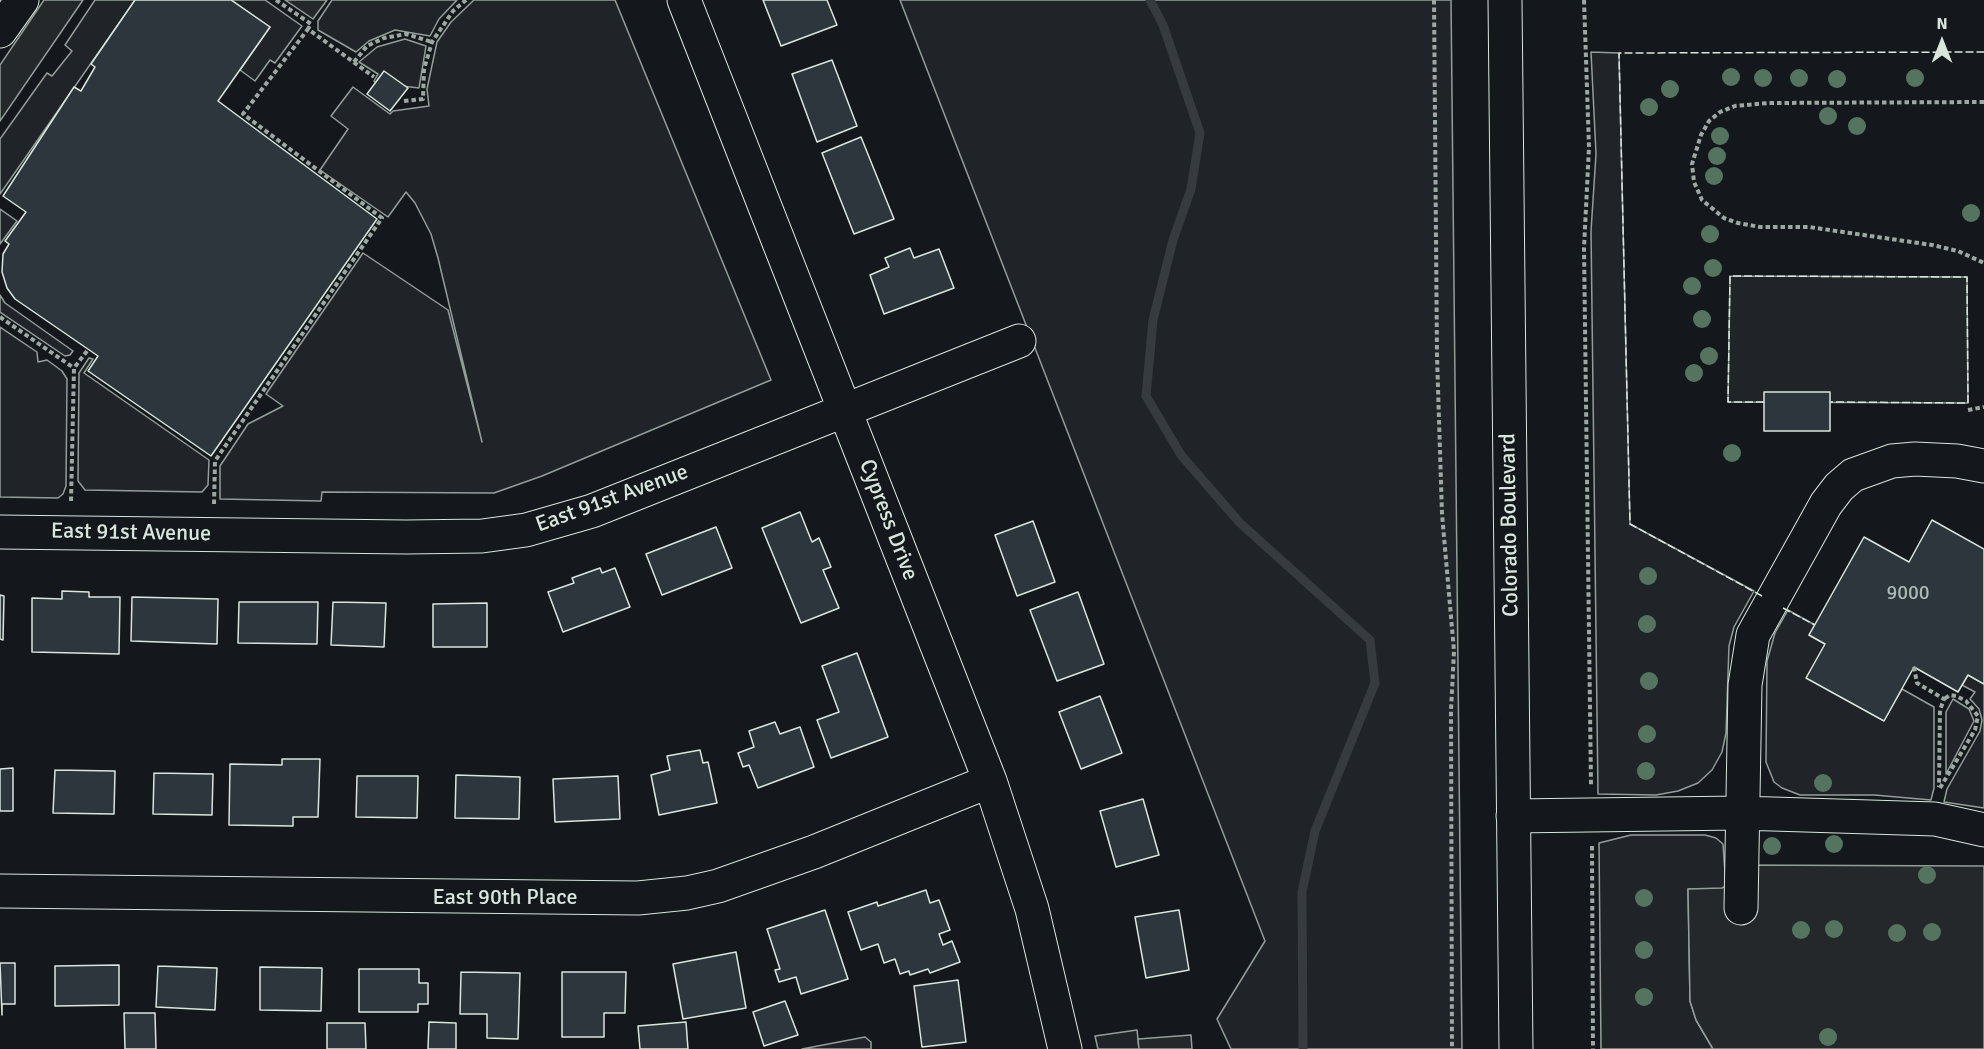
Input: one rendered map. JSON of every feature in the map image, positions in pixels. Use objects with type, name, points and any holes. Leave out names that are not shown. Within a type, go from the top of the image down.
[{"type":"street","points":[[0,31],[21,0]]},
{"type":"street","name":"Cypress Drive","points":[[684,0],[990,781],[1032,909],[1065,1049]]},
{"type":"street","name":"Colorado Boulevard","points":[[1505,0],[1516,1049]]},
{"type":"street","name":"East 91st Avenue","points":[[0,532],[406,537],[482,536],[526,530],[592,511],[1019,341]]},
{"type":"street","points":[[1741,908],[1740,813],[1744,685],[1753,635],[1826,504],[1839,487],[1853,476],[1892,461],[1937,459],[1984,466]]},
{"type":"street","name":"East 90th Place","points":[[0,891],[627,898],[687,893],[718,886],[814,852],[990,781]]},
{"type":"street","points":[[1514,816],[1740,813],[1935,819],[1984,830]]},
{"type":"path","points":[[214,504],[215,461],[382,218],[243,114],[311,24],[276,0]]},
{"type":"path","points":[[404,101],[423,99],[424,69],[432,42],[453,11],[466,0]]},
{"type":"path","points":[[1434,0],[1437,356],[1442,514],[1454,651],[1451,710],[1452,1049]]},
{"type":"path","points":[[1584,0],[1589,147],[1584,248],[1591,789]]},
{"type":"path","points":[[308,29],[374,77]]},
{"type":"path","points":[[354,62],[367,46],[384,38],[406,34],[432,42]]},
{"type":"path","points":[[1984,102],[1768,103],[1735,106],[1720,112],[1708,121],[1692,164],[1694,182],[1702,200],[1724,218],[1738,223],[1760,227],[1809,227],[1932,245],[1958,251],[1984,263]]},
{"type":"path","points":[[0,317],[75,368]]},
{"type":"path","points":[[71,502],[75,368],[87,351]]},
{"type":"path","points":[[1968,410],[1984,407]]},
{"type":"path","points":[[1914,667],[1917,683],[1944,699]]},
{"type":"path","points":[[1938,800],[1940,710],[1944,699],[1950,695],[1972,706],[1978,716],[1975,730],[1939,788]]},
{"type":"path","points":[[1592,858],[1593,1049]]},
{"type":"shaded area","points":[[44,0],[83,0],[0,121],[0,65]]},
{"type":"shaded area","points":[[95,0],[135,0],[0,194],[0,139],[47,73],[52,76],[72,51],[65,45]]},
{"type":"shaded area","points":[[231,0],[265,0],[302,26],[275,63],[270,60],[255,81],[240,70],[270,27]]},
{"type":"shaded area","points":[[285,0],[327,0],[313,19]]},
{"type":"shaded area","points":[[332,0],[457,0],[439,19],[430,36],[395,30],[369,41],[356,52],[318,30],[318,21]]},
{"type":"shaded area","points":[[474,0],[615,0],[771,380],[542,476],[494,493],[322,492],[321,501],[220,499],[220,466],[248,424],[283,406],[266,394],[363,253],[448,310],[482,442],[438,258],[431,234],[415,203],[406,192],[388,217],[320,170],[348,129],[331,116],[353,87],[390,114],[393,111],[429,106],[427,89],[437,42],[451,22]]},
{"type":"shaded area","points":[[900,0],[1451,0],[1462,1049],[1231,1049],[1217,1019],[1265,941]]},
{"type":"shaded area","points":[[405,39],[426,46],[419,88],[376,83],[374,81],[378,74],[359,62],[377,47]]},
{"type":"shaded area","points":[[1591,52],[1619,53],[1630,524],[1754,591],[1734,627],[1729,646],[1726,733],[1722,752],[1712,770],[1698,783],[1678,791],[1656,795],[1598,794],[1591,231],[1596,154]]},
{"type":"shaded area","points":[[0,209],[17,221],[0,244]]},
{"type":"shaded area","points":[[1730,276],[1967,277],[1968,403],[1728,402]]},
{"type":"shaded area","points":[[0,295],[5,303],[73,351],[70,355],[65,356],[0,312]]},
{"type":"shaded area","points":[[0,327],[37,352],[38,362],[47,360],[62,371],[67,379],[66,486],[63,494],[58,498],[0,497]]},
{"type":"shaded area","points":[[89,358],[93,359],[84,373],[209,460],[208,485],[202,492],[85,490],[78,481],[79,373]]},
{"type":"shaded area","points":[[1788,610],[1815,625],[1809,635],[1825,644],[1884,720],[1902,689],[1934,707],[1934,788],[1931,800],[1874,795],[1800,795],[1774,782],[1766,762],[1767,661],[1775,633]]},
{"type":"shaded area","points":[[1968,675],[1984,684],[1984,808],[1944,802],[1947,789],[1980,731],[1982,720],[1979,709],[1970,699],[1975,692],[1962,685]]},
{"type":"shaded area","points":[[1953,699],[1969,709],[1974,721],[1946,774],[1946,712]]},
{"type":"shaded area","points":[[1631,835],[1705,835],[1716,838],[1723,844],[1726,886],[1722,889],[1688,889],[1690,1001],[1696,1020],[1713,1049],[1601,1049],[1599,843]]},
{"type":"shaded area","points":[[1726,865],[1984,866],[1984,1049],[1713,1049],[1696,1020],[1690,1001],[1688,889],[1726,886]]},
{"type":"shaded area","points":[[1137,1030],[1139,1049],[1098,1049],[1095,1036]]},
{"type":"shaded area","points":[[1191,1035],[1192,1049],[1139,1049],[1138,1039]]},
{"type":"shaded area","points":[[865,1037],[871,1042],[871,1049],[802,1049]]},
{"type":"building","points":[[135,0],[231,0],[270,27],[218,101],[377,219],[211,456],[88,371],[98,356],[15,299],[7,288],[2,272],[3,254],[9,244],[5,241],[26,212],[3,196],[74,87],[81,91],[95,67],[91,64]]},
{"type":"building","points":[[763,0],[827,0],[837,25],[781,46]]},
{"type":"building","points":[[832,60],[857,126],[817,142],[792,74]]},
{"type":"building","points":[[384,71],[408,88],[390,111],[367,94]]},
{"type":"building","points":[[861,137],[894,219],[854,234],[822,153]]},
{"type":"building","points":[[910,248],[914,258],[939,249],[954,288],[884,314],[870,275],[889,267],[885,258]]},
{"type":"building","points":[[1764,392],[1830,392],[1830,431],[1764,431]]},
{"type":"building","points":[[800,512],[812,542],[819,538],[831,567],[823,570],[839,608],[801,623],[762,528]]},
{"type":"building","points":[[1932,520],[1984,549],[1984,684],[1968,675],[1958,692],[1914,667],[1884,721],[1806,678],[1825,644],[1809,635],[1864,537],[1909,562]]},
{"type":"building","points":[[1033,521],[1055,582],[1017,596],[995,535]]},
{"type":"building","points":[[716,527],[732,568],[662,595],[646,554]]},
{"type":"building","points":[[600,568],[602,573],[615,568],[630,607],[563,632],[548,592],[574,583],[572,578]]},
{"type":"building","points":[[62,591],[89,592],[89,597],[120,597],[119,654],[32,652],[32,598],[62,599]]},
{"type":"building","points":[[1078,592],[1104,664],[1057,681],[1030,610]]},
{"type":"building","points":[[0,595],[4,596],[3,640],[0,639]]},
{"type":"building","points":[[132,597],[218,599],[217,644],[131,641]]},
{"type":"building","points":[[239,602],[318,602],[317,644],[238,643]]},
{"type":"building","points":[[333,602],[386,603],[384,647],[331,645]]},
{"type":"building","points":[[487,603],[487,647],[433,647],[433,604]]},
{"type":"building","points":[[857,653],[888,737],[831,758],[817,720],[839,712],[822,666]]},
{"type":"building","points":[[1100,696],[1122,753],[1081,769],[1059,712]]},
{"type":"building","points":[[775,722],[780,734],[800,727],[814,767],[758,788],[749,765],[743,767],[738,753],[754,747],[749,731]]},
{"type":"building","points":[[700,750],[703,763],[708,762],[717,803],[659,815],[651,775],[670,770],[667,756]]},
{"type":"building","points":[[282,759],[320,759],[318,817],[293,817],[293,826],[229,825],[230,764],[282,765]]},
{"type":"building","points":[[13,768],[13,811],[0,811],[0,769]]},
{"type":"building","points":[[55,770],[115,771],[114,814],[53,813]]},
{"type":"building","points":[[154,773],[213,774],[212,815],[153,814]]},
{"type":"building","points":[[456,775],[520,777],[519,819],[455,818]]},
{"type":"building","points":[[357,776],[418,776],[417,818],[356,817]]},
{"type":"building","points":[[618,776],[620,819],[555,822],[553,779]]},
{"type":"building","points":[[1143,799],[1159,855],[1116,867],[1100,811]]},
{"type":"building","points":[[926,890],[930,903],[939,900],[950,930],[939,934],[943,945],[952,941],[960,962],[930,973],[928,969],[910,975],[909,971],[900,974],[895,959],[884,963],[878,944],[861,950],[848,912],[877,902],[878,906]]},
{"type":"building","points":[[825,910],[848,979],[801,994],[796,977],[779,982],[775,970],[780,969],[767,929]]},
{"type":"building","points":[[1179,910],[1189,970],[1146,978],[1135,917]]},
{"type":"building","points":[[736,952],[746,1008],[683,1019],[673,964]]},
{"type":"building","points":[[0,963],[15,963],[15,1004],[2,1004],[2,1015]]},
{"type":"building","points":[[119,965],[119,1005],[55,1006],[55,966]]},
{"type":"building","points":[[158,966],[217,968],[215,1010],[156,1007]]},
{"type":"building","points":[[260,967],[322,968],[321,1011],[260,1010]]},
{"type":"building","points":[[359,969],[419,969],[419,983],[428,983],[428,1004],[418,1004],[418,1012],[359,1012]]},
{"type":"building","points":[[461,972],[520,973],[518,1039],[487,1038],[487,1014],[460,1014]]},
{"type":"building","points":[[562,972],[626,972],[625,1013],[604,1013],[604,1037],[562,1037]]},
{"type":"building","points":[[958,980],[966,1042],[922,1047],[914,986]]},
{"type":"building","points":[[785,1001],[798,1035],[764,1046],[753,1012]]},
{"type":"building","points":[[124,1013],[155,1013],[156,1049],[125,1049]]},
{"type":"building","points":[[429,1022],[456,1023],[456,1049],[428,1049]]},
{"type":"building","points":[[686,1022],[688,1049],[640,1049],[638,1026]]},
{"type":"building","points":[[327,1023],[365,1023],[366,1049],[327,1049]]},
{"type":"waterway","points":[[1150,0],[1163,25],[1200,133],[1191,189],[1173,240],[1153,320],[1146,396],[1181,455],[1240,523],[1370,640],[1375,683],[1315,831],[1302,892],[1303,1049]]},
{"type":"fence","points":[[1762,596],[1630,524],[1619,53],[1984,52]]},
{"type":"fence","points":[[1764,402],[1728,402],[1730,276],[1967,277],[1968,403],[1830,402]]},
{"type":"fence","points":[[1783,608],[1815,625]]}]
